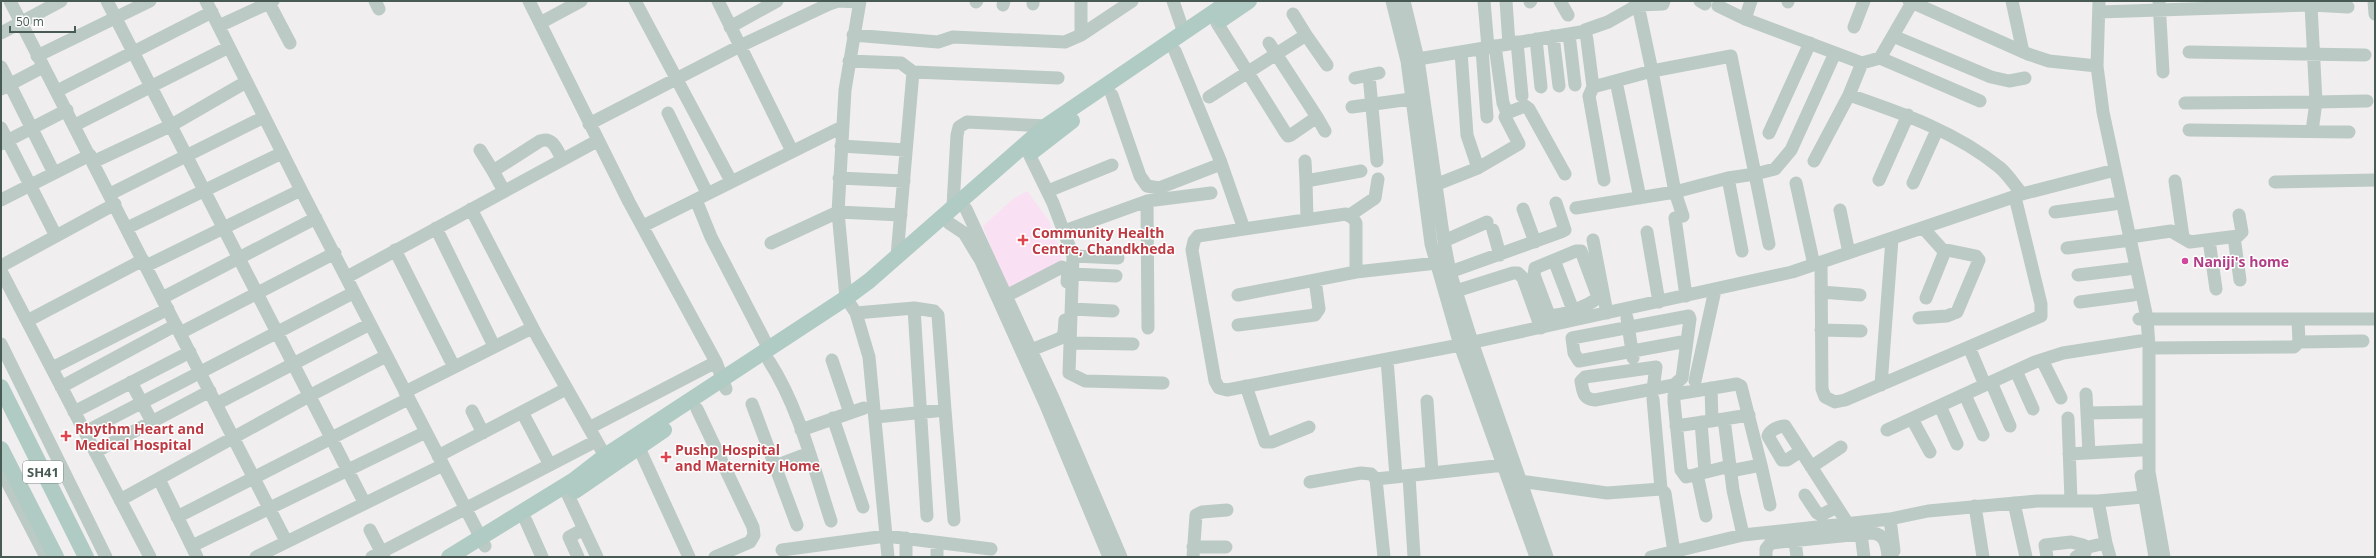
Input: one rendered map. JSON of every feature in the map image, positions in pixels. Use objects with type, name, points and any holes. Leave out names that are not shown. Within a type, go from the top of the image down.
[{"type":"main road","points":[[851,306],[897,256],[1062,128],[1249,1]]},
{"type":"main road","points":[[468,557],[483,541],[574,480],[605,456],[725,384],[769,355],[851,306],[875,289],[949,223],[960,208],[1046,126],[1184,33],[1226,2]]},
{"type":"main road","points":[[449,557],[526,521],[568,495],[697,409],[725,384]]},
{"type":"main road","name":"SH41","points":[[1,387],[86,557]]},
{"type":"main road","name":"SH41","points":[[1,449],[56,557]]},
{"type":"street","points":[[10,1],[286,541]]},
{"type":"street","points":[[1,33],[61,1]]},
{"type":"street","points":[[107,1],[275,332],[364,502]]},
{"type":"street","points":[[5,86],[40,62],[116,18],[150,1]]},
{"type":"street","points":[[529,1],[597,141],[716,362],[725,384]]},
{"type":"street","points":[[540,22],[580,1]]},
{"type":"street","points":[[635,1],[731,181]]},
{"type":"street","points":[[718,1],[792,151]]},
{"type":"street","points":[[730,26],[777,1]]},
{"type":"street","points":[[589,124],[740,46],[838,1],[859,2],[849,61],[842,127],[838,212],[851,306],[869,357],[876,417],[888,557]]},
{"type":"street","points":[[1081,1],[1081,35]]},
{"type":"street","points":[[1173,1],[1184,33]]},
{"type":"street","points":[[1392,1],[1407,61],[1430,237],[1437,263],[1466,344],[1547,557]]},
{"type":"street","points":[[1404,1],[1418,59],[1444,241],[1450,272],[1456,291],[1466,344],[1504,465],[1536,557]]},
{"type":"street","points":[[1484,1],[1488,48],[1487,117]]},
{"type":"street","points":[[1506,1],[1522,96]]},
{"type":"street","points":[[1560,1],[1568,15]]},
{"type":"street","points":[[1585,30],[1608,22],[1637,3],[1662,4],[1664,1]]},
{"type":"street","points":[[1745,19],[1751,1]]},
{"type":"street","points":[[1854,27],[1864,1]]},
{"type":"street","points":[[1880,58],[1911,1],[2023,52],[2049,61],[2093,66]]},
{"type":"street","points":[[2012,1],[2023,52]]},
{"type":"street","points":[[2374,1],[2375,14]]},
{"type":"street","points":[[219,26],[271,2],[290,43]]},
{"type":"street","points":[[853,35],[938,42],[953,37],[1056,43],[1065,42],[1081,35],[1128,2]]},
{"type":"street","points":[[1637,3],[1652,71],[1675,192],[1679,217],[1686,296]]},
{"type":"street","points":[[2311,3],[2316,102],[2312,131]]},
{"type":"street","points":[[2142,318],[2133,295],[2128,269],[2127,239],[2114,204],[2103,112],[2093,66],[2096,5],[2311,3],[2348,7]]},
{"type":"street","points":[[1708,4],[1862,63],[1880,58],[1980,101]]},
{"type":"street","points":[[2160,5],[2163,72]]},
{"type":"street","points":[[57,91],[132,52],[209,7],[282,153],[335,253],[353,293],[483,541]]},
{"type":"street","points":[[1293,14],[1327,65]]},
{"type":"street","points":[[1217,23],[1246,72],[1288,136],[1317,117]]},
{"type":"street","points":[[1418,59],[1553,36],[1581,32],[1586,35],[1593,87],[1589,96],[1604,180]]},
{"type":"street","points":[[1209,97],[1246,72],[1272,48],[1306,34]]},
{"type":"street","points":[[1569,34],[1575,85]]},
{"type":"street","points":[[1553,36],[1559,86]]},
{"type":"street","points":[[1893,36],[1991,77],[2010,81],[2025,78]]},
{"type":"street","points":[[1536,39],[1541,87]]},
{"type":"street","points":[[1769,133],[1810,43]]},
{"type":"street","points":[[74,125],[230,47]]},
{"type":"street","points":[[1272,48],[1325,130]]},
{"type":"street","points":[[1435,185],[1478,168],[1520,144],[1505,117],[1507,113],[1488,48]]},
{"type":"street","points":[[1175,50],[1220,162],[1244,229]]},
{"type":"street","points":[[1461,52],[1467,135],[1478,168]]},
{"type":"street","points":[[2189,52],[2366,55]]},
{"type":"street","points":[[1576,208],[1675,192],[1728,178],[1775,169],[1791,150],[1835,53]]},
{"type":"street","points":[[1593,87],[1652,71],[1731,56],[1769,244]]},
{"type":"street","points":[[849,61],[901,63],[913,72],[1058,78]]},
{"type":"street","points":[[1814,161],[1849,95],[1862,63]]},
{"type":"street","points":[[1,67],[5,86],[31,129],[54,173]]},
{"type":"street","points":[[897,256],[913,72]]},
{"type":"street","points":[[1356,78],[1374,74],[1371,104],[1377,161]]},
{"type":"street","points":[[1616,81],[1640,198]]},
{"type":"street","points":[[1,200],[54,173],[92,159],[170,126],[246,82]]},
{"type":"street","points":[[1112,95],[1140,176],[1147,186],[1159,188],[1220,162]]},
{"type":"street","points":[[1796,183],[1818,263],[1821,292],[1822,389],[1829,401],[1835,402],[1845,400],[2041,316],[2043,312],[2018,196],[2000,167],[1957,138],[1937,130],[1908,115],[1849,95]]},
{"type":"street","points":[[1352,107],[1412,99]]},
{"type":"street","points":[[2185,103],[2367,101]]},
{"type":"street","points":[[1507,113],[1528,106],[1565,174]]},
{"type":"street","points":[[4,143],[67,110]]},
{"type":"street","points":[[668,113],[707,193]]},
{"type":"street","points":[[1879,180],[1908,115]]},
{"type":"street","points":[[1,266],[56,236],[112,199],[186,157],[264,117]]},
{"type":"street","points":[[1046,126],[967,122],[959,127],[956,135],[960,208],[1006,296],[1031,350],[1121,557]]},
{"type":"street","points":[[643,226],[842,127]]},
{"type":"street","points":[[1,128],[4,143],[31,186],[56,236]]},
{"type":"street","points":[[1913,183],[1937,130]]},
{"type":"street","points":[[2189,130],[2349,132]]},
{"type":"street","points":[[493,171],[545,140],[551,141],[562,159]]},
{"type":"street","points":[[347,277],[597,141]]},
{"type":"street","points":[[841,146],[906,150]]},
{"type":"street","points":[[480,150],[504,191]]},
{"type":"street","points":[[127,228],[282,153]]},
{"type":"street","points":[[1029,154],[1048,191],[1073,256],[1072,309],[1068,369],[1070,376],[1085,381],[1163,383]]},
{"type":"street","points":[[1305,161],[1307,220]]},
{"type":"street","points":[[1186,172],[1220,162]]},
{"type":"street","points":[[1048,191],[1112,165]]},
{"type":"street","points":[[1306,181],[1361,171]]},
{"type":"street","points":[[1378,179],[1375,198],[1350,216],[1307,220],[1198,236],[1194,241],[1192,250],[1215,381],[1219,388],[1227,390],[1541,328],[1575,314],[1594,302],[1598,297],[1581,251],[1576,250],[1535,268],[1534,272],[1549,314],[1553,316],[1575,314],[1607,312],[1659,302],[1714,290],[1818,263],[1924,229],[2018,196],[2111,171]]},
{"type":"street","points":[[2111,171],[2127,239],[2142,318],[2145,345],[2149,472],[2148,498],[2164,557]]},
{"type":"street","points":[[839,178],[904,181]]},
{"type":"street","points":[[1728,178],[1742,250]]},
{"type":"street","points":[[2275,182],[2375,180]]},
{"type":"street","points":[[2175,181],[2183,237]]},
{"type":"street","points":[[27,321],[144,263],[301,190]]},
{"type":"street","points":[[1064,231],[1147,201],[1211,193]]},
{"type":"street","points":[[696,200],[710,237],[769,355],[801,430],[831,521]]},
{"type":"street","points":[[1147,201],[1148,328]]},
{"type":"street","points":[[1450,272],[1535,242],[1564,230],[1556,202]]},
{"type":"street","points":[[2055,212],[2114,204]]},
{"type":"street","points":[[471,209],[532,328],[605,456]]},
{"type":"street","points":[[1523,209],[1535,242]]},
{"type":"street","points":[[1840,210],[1849,253]]},
{"type":"street","points":[[771,243],[838,212],[901,215]]},
{"type":"street","points":[[2067,248],[2171,231],[2190,242],[2234,237],[2242,232],[2239,215]]},
{"type":"street","points":[[1350,216],[1356,222],[1356,272]]},
{"type":"street","points":[[52,368],[165,303],[238,257],[316,218]]},
{"type":"street","points":[[949,223],[964,233],[981,261],[1045,403],[1109,557]]},
{"type":"street","points":[[1444,241],[1490,226],[1500,254]]},
{"type":"street","points":[[436,228],[494,346]]},
{"type":"street","points":[[1919,318],[1948,316],[1957,312],[1979,262],[1976,256],[1945,251],[1924,229]]},
{"type":"street","points":[[1647,232],[1659,302]]},
{"type":"street","points":[[2234,237],[2240,280]]},
{"type":"street","points":[[1881,385],[1892,239]]},
{"type":"street","points":[[1593,240],[1607,312]]},
{"type":"street","points":[[2209,240],[2216,290]]},
{"type":"street","points":[[396,250],[454,367]]},
{"type":"street","points":[[1926,298],[1945,251]]},
{"type":"street","points":[[61,387],[178,329],[257,294],[335,253]]},
{"type":"street","points":[[1073,256],[1118,258]]},
{"type":"street","points":[[1554,260],[1575,314]]},
{"type":"street","points":[[1238,295],[1356,272],[1437,263]]},
{"type":"street","points":[[1006,296],[1056,269],[1062,267],[1068,270],[1064,333],[1061,338],[1031,350]]},
{"type":"street","points":[[2078,275],[2128,269]]},
{"type":"street","points":[[1,271],[150,557]]},
{"type":"street","points":[[1456,291],[1513,272],[1518,273],[1523,278],[1541,328]]},
{"type":"street","points":[[1072,274],[1116,276]]},
{"type":"street","points":[[1238,324],[1315,315],[1319,309],[1315,280]]},
{"type":"street","points":[[1695,381],[1714,290]]},
{"type":"street","points":[[1821,292],[1860,295]]},
{"type":"street","points":[[85,432],[141,401],[353,293]]},
{"type":"street","points":[[2080,302],[2133,295]]},
{"type":"street","points":[[851,306],[914,308],[934,311],[938,315],[954,520]]},
{"type":"street","points":[[914,308],[927,516]]},
{"type":"street","points":[[1625,308],[1635,370]]},
{"type":"street","points":[[1072,309],[1113,311]]},
{"type":"street","points":[[1656,368],[1585,377],[1581,381],[1584,396],[1589,400],[1595,400],[1653,394],[1679,382],[1682,378],[1690,319],[1689,316],[1628,326],[1572,338],[1576,359],[1579,361],[1687,340]]},
{"type":"street","points":[[2142,318],[2298,320],[2375,319]]},
{"type":"street","points":[[2298,320],[2299,342]]},
{"type":"street","points":[[216,404],[292,363],[370,324]]},
{"type":"street","points":[[177,517],[331,438],[407,396],[454,367],[532,328]]},
{"type":"street","points":[[1821,330],[1861,331]]},
{"type":"street","points":[[1886,430],[2016,371],[2063,352],[2145,345],[2294,347],[2299,342],[2363,341]]},
{"type":"street","points":[[1070,343],[1133,344]]},
{"type":"street","points":[[1,344],[106,557]]},
{"type":"street","points":[[2145,345],[2141,412],[2141,450],[2155,557]]},
{"type":"street","points":[[1659,346],[1653,394],[1661,489],[1665,493],[1674,552]]},
{"type":"street","points":[[1969,348],[2010,426]]},
{"type":"street","points":[[74,412],[190,352]]},
{"type":"street","points":[[120,500],[234,439],[309,396],[386,356]]},
{"type":"street","points":[[1387,359],[1414,557]]},
{"type":"street","points":[[832,360],[850,413]]},
{"type":"street","points":[[2042,360],[2061,398]]},
{"type":"street","points":[[589,428],[716,362]]},
{"type":"street","points":[[2016,371],[2033,409]]},
{"type":"street","points":[[131,382],[152,422]]},
{"type":"street","points":[[1761,465],[1701,473],[1686,477],[1681,470],[1674,396],[1676,394],[1737,384],[1741,386],[1749,415],[1761,465],[1770,505]]},
{"type":"street","points":[[1246,386],[1265,442],[1268,443],[1309,427]]},
{"type":"street","points":[[1706,516],[1701,473],[1712,421],[1711,388]]},
{"type":"street","points":[[256,557],[276,552],[286,541],[364,502],[440,460],[483,433],[566,389]]},
{"type":"street","points":[[95,452],[210,391]]},
{"type":"street","points":[[2071,501],[2079,453],[2078,416],[2086,394]]},
{"type":"street","points":[[1965,395],[1984,435]]},
{"type":"street","points":[[1427,401],[1432,473]]},
{"type":"street","points":[[752,404],[797,525]]},
{"type":"street","points":[[1940,406],[1957,444]]},
{"type":"street","points":[[801,430],[864,408]]},
{"type":"street","points":[[697,409],[753,527],[754,535],[750,542],[738,552],[715,557]]},
{"type":"street","points":[[876,417],[945,410]]},
{"type":"street","points":[[472,411],[483,433]]},
{"type":"street","points":[[522,412],[550,465]]},
{"type":"street","points":[[2078,416],[2141,412]]},
{"type":"street","points":[[1676,426],[1749,415]]},
{"type":"street","points":[[2078,416],[2079,453]]},
{"type":"street","points":[[833,418],[863,507]]},
{"type":"street","points":[[1912,419],[1930,452]]},
{"type":"street","points":[[1712,421],[1730,469],[1743,535]]},
{"type":"street","points":[[158,479],[194,552],[269,508],[426,432]]},
{"type":"street","points":[[370,530],[379,555],[596,440]]},
{"type":"street","points":[[1811,467],[1841,447]]},
{"type":"street","points":[[639,448],[689,557]]},
{"type":"street","points":[[2079,453],[2141,450]]},
{"type":"street","points":[[1801,452],[1848,524]]},
{"type":"street","points":[[775,466],[809,453]]},
{"type":"street","points":[[1376,479],[1504,465]]},
{"type":"street","points":[[1310,482],[1361,473],[1371,474],[1376,479],[1384,557]]},
{"type":"street","points":[[3,476],[46,557]]},
{"type":"street","points":[[1519,481],[1602,492],[1661,489]]},
{"type":"street","points":[[568,495],[597,557]]},
{"type":"street","points":[[1805,495],[1817,514],[1821,515],[1837,507]]},
{"type":"street","points":[[1766,557],[1766,549],[1771,543],[1795,536],[1848,524],[1890,519],[1928,511],[2014,503],[2148,498]]},
{"type":"street","points":[[2098,501],[2110,557]]},
{"type":"street","points":[[2014,503],[2026,557]]},
{"type":"street","points":[[1975,506],[1983,557]]},
{"type":"street","points":[[1226,547],[1193,552],[1196,515],[1202,512],[1227,510]]},
{"type":"street","points":[[1890,519],[1895,557]]},
{"type":"street","points":[[526,521],[542,557]]},
{"type":"street","points":[[578,557],[570,537],[584,529]]},
{"type":"street","points":[[1651,557],[1743,535],[1795,536],[1876,533],[1882,536],[1886,544],[1888,557]]},
{"type":"street","points":[[1861,534],[1864,557]]},
{"type":"street","points":[[782,550],[886,536],[991,549]]},
{"type":"street","points":[[1795,536],[1797,557]]},
{"type":"street","points":[[906,538],[906,557]]},
{"type":"street","points":[[937,543],[937,557]]},
{"type":"street","points":[[2047,557],[2045,545],[2048,543],[2081,543],[2080,552],[2106,543]]},
{"type":"shaded area","name":"Community Health Centre, Chandkheda","points":[[1027,191],[1049,221],[1062,254],[1058,274],[1007,290],[983,226],[1013,199]]},
{"type":"place","name":"Community Health Centre, Chandkheda","points":[[1023,240]]},
{"type":"place","name":"Naniji's home","points":[[2185,261]]},
{"type":"place","name":"Rhythm Heart and Medical Hospital","points":[[66,436]]},
{"type":"place","name":"Pushp Hospital and Maternity Home","points":[[666,457]]}]
